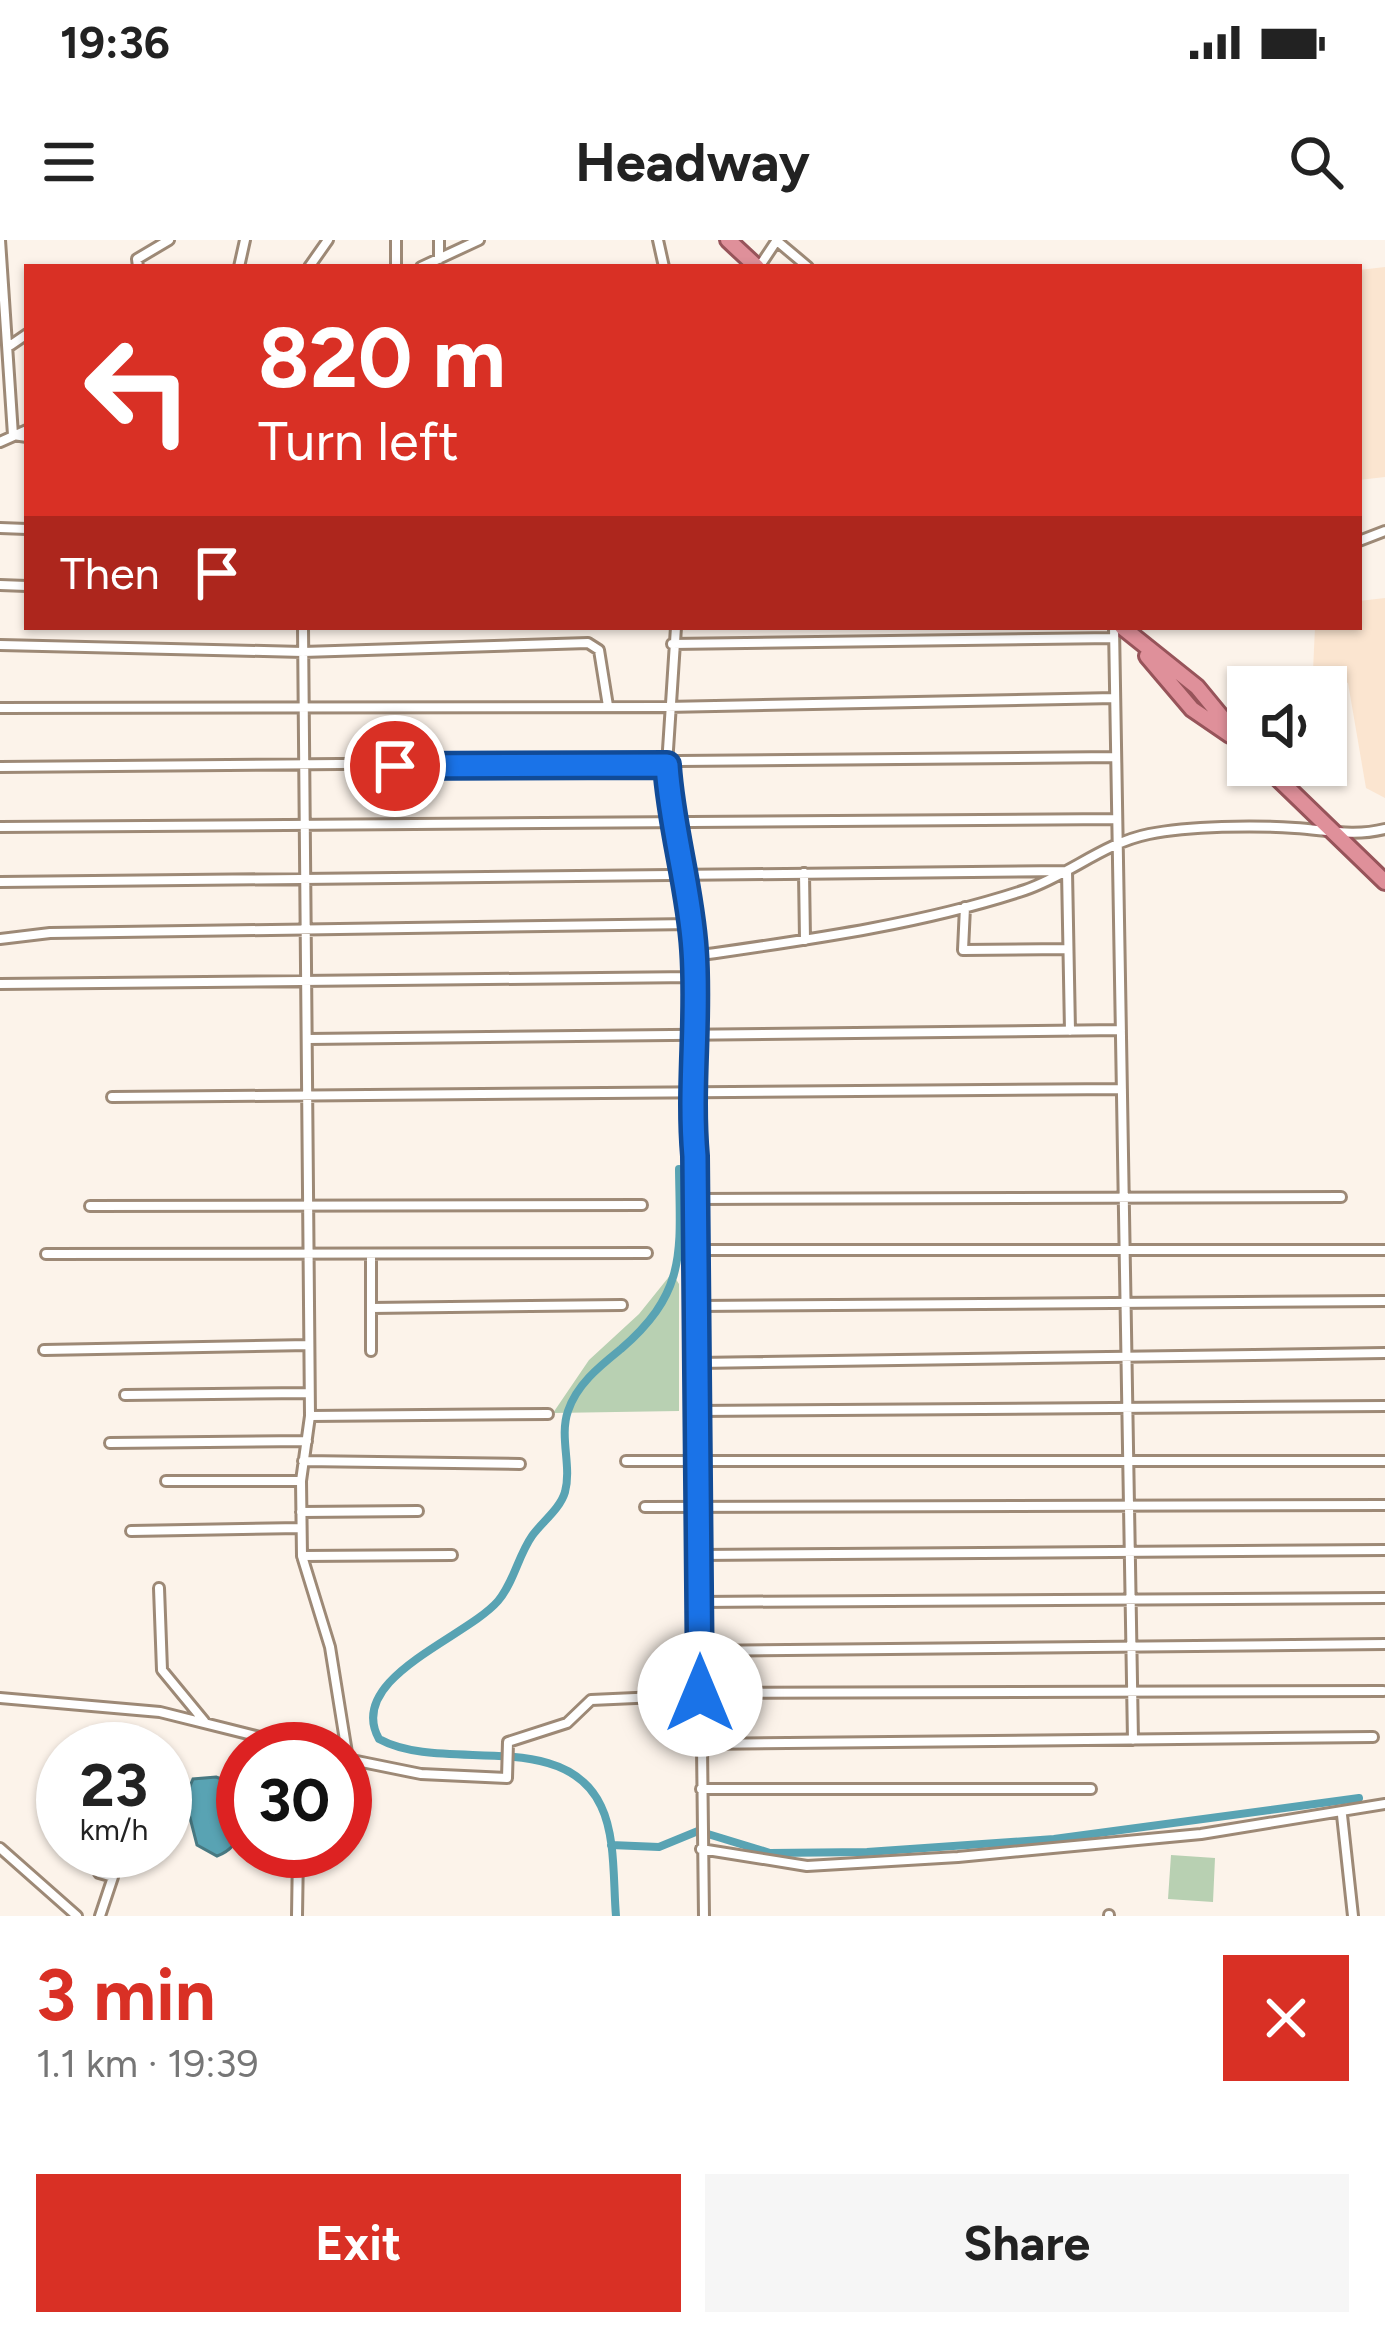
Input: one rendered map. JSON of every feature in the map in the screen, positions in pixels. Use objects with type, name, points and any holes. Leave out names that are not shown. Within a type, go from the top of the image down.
[{"type":"highway","points":[[728,240],[755,264]]},
{"type":"highway","points":[[1117,630],[1140,647],[1192,710],[1227,734]]},
{"type":"highway","points":[[1285,786],[1385,882]]},
{"type":"street","points":[[0,240],[13,435]]},
{"type":"street","points":[[137,263],[169,240]]},
{"type":"street","points":[[439,240],[439,259]]},
{"type":"street","points":[[428,264],[479,240]]},
{"type":"street","points":[[777,240],[805,264]]},
{"type":"street","points":[[10,345],[24,336]]},
{"type":"street","points":[[0,442],[24,433]]},
{"type":"street","points":[[303,630],[310,1416],[301,1481],[301,1528],[302,1556],[330,1646],[341,1722]]},
{"type":"street","points":[[675,630],[666,707],[670,821],[695,956],[690,1089],[696,1198],[704,1916]]},
{"type":"street","points":[[672,644],[1117,630],[1132,1740]]},
{"type":"street","points":[[0,645],[304,652],[588,643],[599,650],[608,707]]},
{"type":"street","points":[[0,708],[666,707],[1115,698]]},
{"type":"street","points":[[0,767],[1116,758]]},
{"type":"street","points":[[0,827],[1117,819]]},
{"type":"street","points":[[695,956],[805,940],[965,907],[1067,871],[1118,843],[1167,831],[1294,828],[1335,835],[1385,829]]},
{"type":"street","points":[[0,882],[1067,871]]},
{"type":"street","points":[[1067,871],[1070,1030]]},
{"type":"street","points":[[804,873],[805,940]]},
{"type":"street","points":[[965,907],[963,950],[1069,950]]},
{"type":"street","points":[[0,939],[50,933],[692,925]]},
{"type":"street","points":[[0,984],[308,985],[694,977]]},
{"type":"street","points":[[308,1039],[1121,1030]]},
{"type":"street","points":[[112,1097],[1122,1089]]},
{"type":"street","points":[[696,1198],[1341,1197]]},
{"type":"street","points":[[90,1207],[642,1204]]},
{"type":"street","points":[[696,1250],[1385,1250]]},
{"type":"street","points":[[46,1255],[647,1253]]},
{"type":"street","points":[[371,1254],[371,1351]]},
{"type":"street","points":[[697,1306],[1385,1301]]},
{"type":"street","points":[[371,1308],[622,1305]]},
{"type":"street","points":[[44,1351],[309,1346]]},
{"type":"street","points":[[697,1363],[1385,1353]]},
{"type":"street","points":[[125,1395],[309,1393]]},
{"type":"street","points":[[697,1411],[1385,1406]]},
{"type":"street","points":[[310,1416],[548,1414]]},
{"type":"street","points":[[110,1443],[307,1441]]},
{"type":"street","points":[[303,1461],[520,1464]]},
{"type":"street","points":[[626,1461],[1385,1461]]},
{"type":"street","points":[[166,1480],[301,1481]]},
{"type":"street","points":[[645,1507],[1384,1505]]},
{"type":"street","points":[[301,1513],[418,1511]]},
{"type":"street","points":[[131,1531],[301,1528]]},
{"type":"street","points":[[698,1555],[1385,1550]]},
{"type":"street","points":[[302,1556],[452,1555]]},
{"type":"street","points":[[159,1588],[162,1670],[204,1721]]},
{"type":"street","points":[[699,1602],[1385,1598]]},
{"type":"street","points":[[699,1651],[1385,1644]]},
{"type":"street","points":[[700,1694],[1383,1691]]},
{"type":"street","points":[[372,1764],[421,1774],[507,1778],[508,1742],[567,1723],[601,1697],[680,1696]]},
{"type":"street","points":[[0,1698],[62,1700],[216,1724]]},
{"type":"street","points":[[700,1744],[1373,1737]]},
{"type":"street","points":[[700,1789],[1091,1789]]},
{"type":"street","points":[[701,1849],[731,1849],[766,1862],[808,1866],[1120,1843],[1232,1830],[1269,1819],[1342,1815],[1385,1804]]},
{"type":"street","points":[[1342,1815],[1353,1916]]},
{"type":"street","points":[[0,1848],[77,1916]]},
{"type":"street","points":[[100,1916],[111,1878]]},
{"type":"street","points":[[297,1916],[298,1878]]},
{"type":"shaded area","points":[[1385,267],[1385,477],[1362,480],[1362,270]]},
{"type":"shaded area","points":[[1385,598],[1385,798],[1366,788],[1347,666],[1313,666],[1315,630],[1362,630],[1362,601]]},
{"type":"green space","points":[[672,1273],[679,1284],[679,1411],[553,1413],[589,1360],[639,1314]]},
{"type":"green space","points":[[1171,1855],[1215,1858],[1213,1902],[1168,1899]]},
{"type":"water","points":[[216,1777],[216,1855],[197,1845],[192,1825],[193,1779]]},
{"type":"waterway","points":[[616,1916],[609,1831],[601,1806],[583,1782],[560,1767],[531,1759],[405,1749],[379,1739],[373,1717],[379,1697],[393,1678],[498,1601],[532,1536],[563,1498],[565,1431],[572,1401],[590,1376],[643,1328],[669,1288],[679,1247],[679,1169]]},
{"type":"waterway","points":[[611,1845],[659,1847],[698,1831],[770,1853],[867,1852],[1054,1839],[1359,1798]]},
{"type":"route","points":[[395,766],[667,765],[670,821],[695,956],[690,1089],[695,1156],[700,1694]]}]
